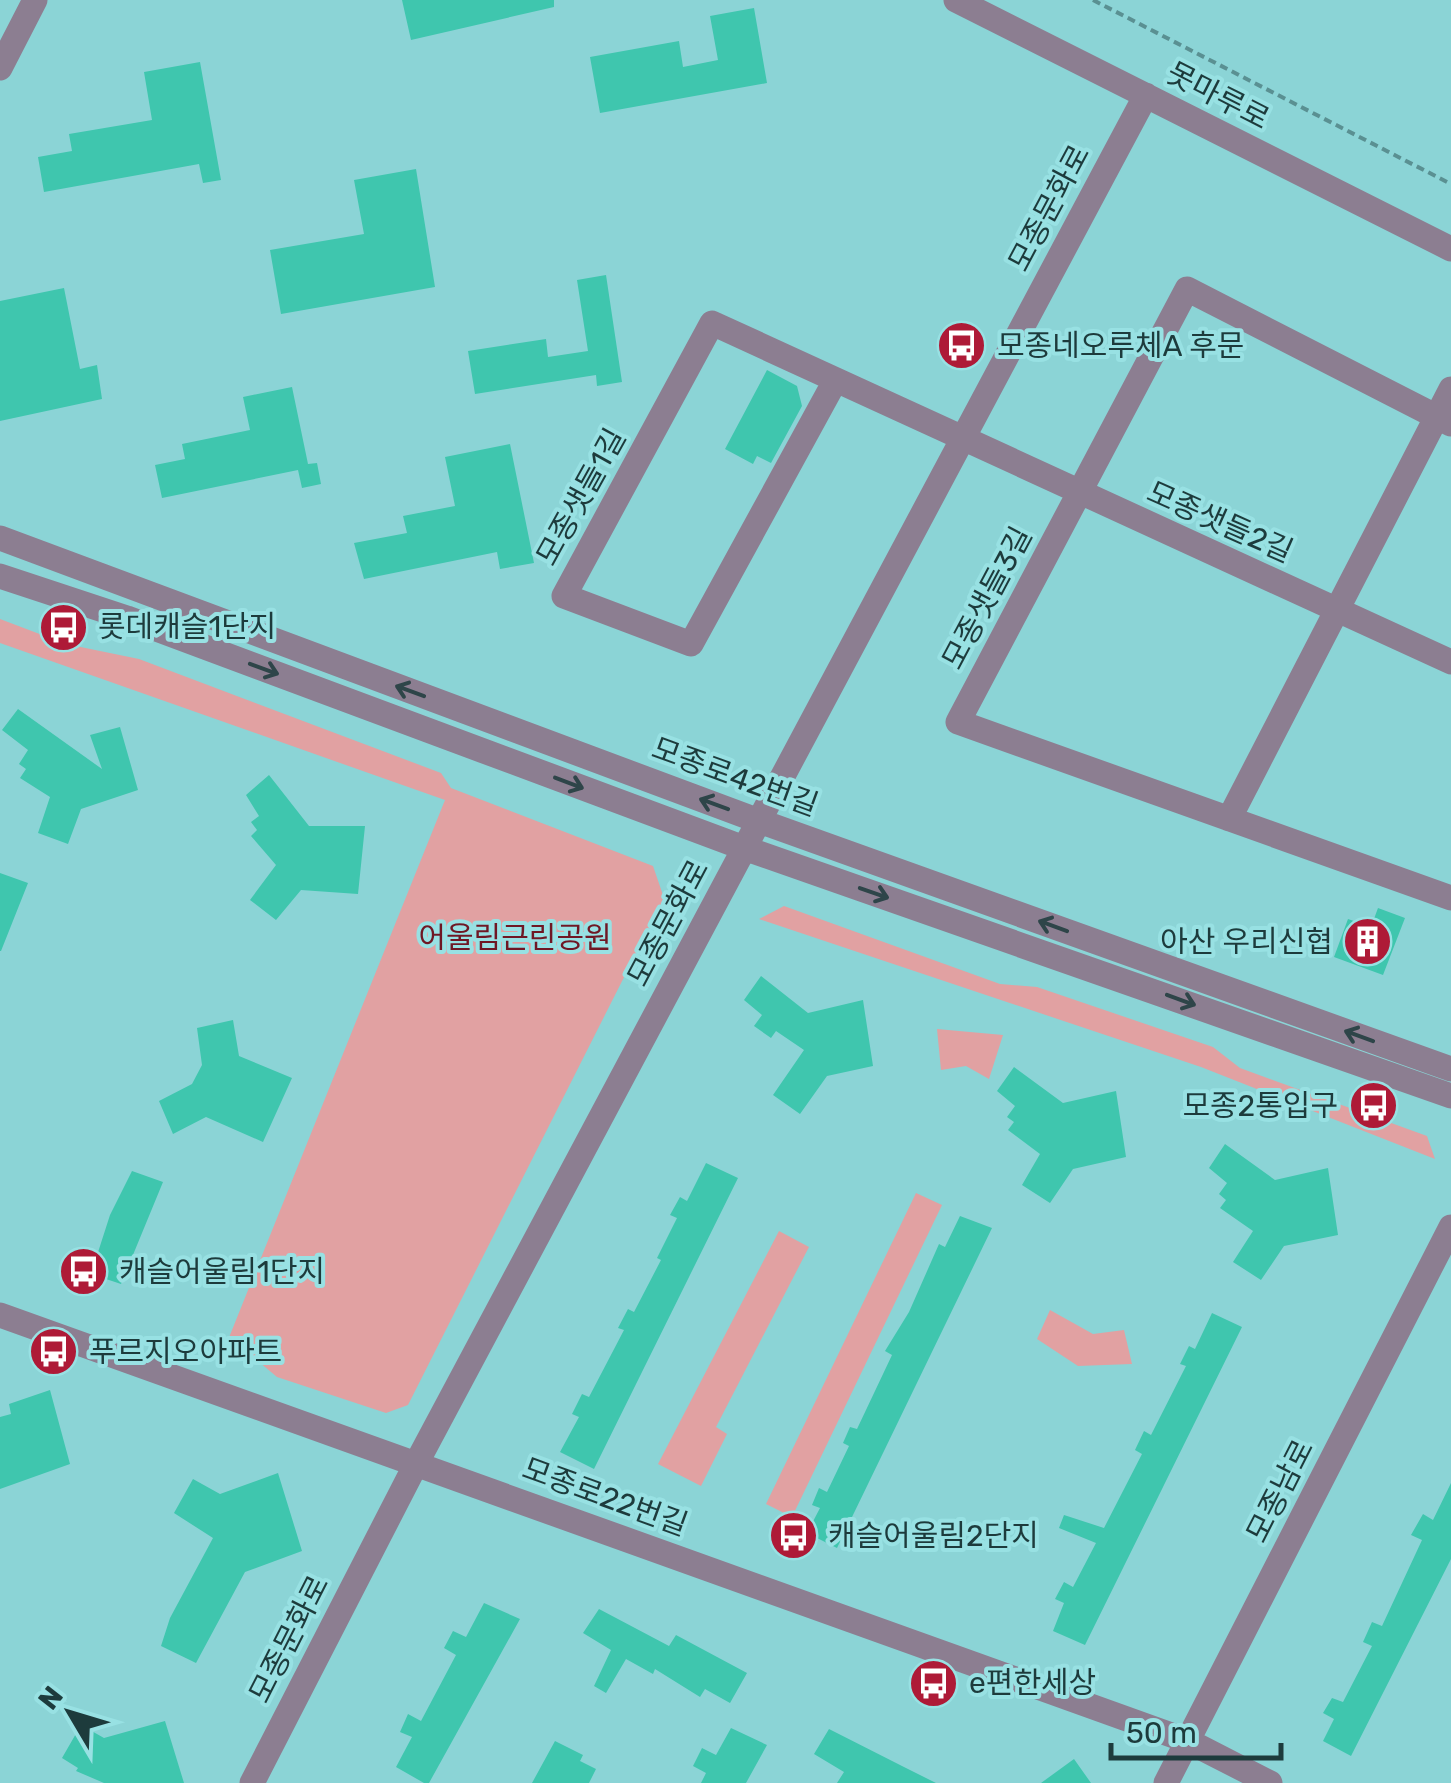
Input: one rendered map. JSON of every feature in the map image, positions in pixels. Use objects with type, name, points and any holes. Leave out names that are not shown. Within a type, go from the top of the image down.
[{"type":"street","points":[[0,68],[36,0]]},
{"type":"street","name":"못마루로","points":[[956,0],[1451,250]]},
{"type":"street","name":"모종문화로","points":[[252,1783],[416,1464],[1146,96]]},
{"type":"street","name":"모종샛들3길","points":[[1444,420],[1186,289],[958,722],[1451,898]]},
{"type":"street","name":"모종샛들1길","points":[[835,381],[691,644],[564,596],[712,323],[835,381],[962,441]]},
{"type":"street","points":[[1229,818],[1336,610],[1444,420],[1451,389]]},
{"type":"street","name":"모종샛들2길","points":[[962,441],[1451,662]]},
{"type":"street","name":"모종로42번길","points":[[0,538],[759,821],[1451,1069]]},
{"type":"street","name":"모종로42번길","points":[[0,576],[127,618],[744,848],[1451,1096]]},
{"type":"street","name":"모종남로","points":[[1166,1783],[1451,1227]]},
{"type":"street","name":"모종로22번길","points":[[0,1315],[1188,1741],[1270,1783]]},
{"type":"path","points":[[1093,0],[1451,184]]},
{"type":"green space","name":"어울림근린공원","points":[[0,619],[66,644],[139,659],[441,773],[451,788],[653,866],[664,898],[408,1405],[386,1413],[277,1377],[252,1356],[226,1345],[445,800],[0,643]]},
{"type":"green space","points":[[784,906],[1000,984],[1037,987],[1213,1047],[1240,1068],[1427,1136],[1435,1159],[1201,1067],[759,919]]},
{"type":"green space","points":[[937,1029],[1003,1035],[989,1079],[966,1066],[941,1070]]},
{"type":"green space","points":[[916,1193],[942,1205],[792,1517],[766,1504]]},
{"type":"green space","points":[[779,1231],[809,1247],[716,1427],[727,1434],[701,1486],[658,1464]]},
{"type":"green space","points":[[1050,1310],[1093,1334],[1124,1330],[1132,1364],[1078,1366],[1037,1339]]},
{"type":"building","points":[[402,0],[554,0],[554,7],[411,40]]},
{"type":"building","points":[[754,8],[767,83],[600,113],[590,57],[679,41],[683,67],[718,60],[710,16]]},
{"type":"building","points":[[200,62],[221,180],[203,183],[199,164],[44,192],[38,157],[72,151],[69,134],[152,120],[144,72]]},
{"type":"building","points":[[416,169],[435,287],[281,314],[270,250],[364,234],[354,180]]},
{"type":"building","points":[[606,275],[622,382],[597,386],[596,375],[475,394],[468,351],[546,339],[548,357],[588,351],[577,280]]},
{"type":"building","points":[[64,288],[80,369],[97,365],[102,399],[0,421],[0,301]]},
{"type":"building","points":[[767,370],[797,386],[802,406],[771,463],[757,456],[753,464],[725,449]]},
{"type":"building","points":[[292,387],[308,464],[317,463],[321,484],[302,488],[298,470],[162,498],[155,465],[185,459],[182,444],[250,430],[243,397]]},
{"type":"building","points":[[510,444],[534,563],[500,569],[497,552],[364,579],[354,543],[407,533],[403,516],[455,506],[445,457]]},
{"type":"building","points":[[18,709],[102,769],[90,735],[120,727],[138,790],[81,809],[68,844],[38,833],[50,797],[20,778],[26,769],[19,764],[28,750],[2,730]]},
{"type":"building","points":[[269,775],[309,826],[365,826],[358,894],[301,890],[276,920],[250,900],[276,865],[251,836],[257,830],[251,822],[259,816],[246,795]]},
{"type":"building","points":[[0,873],[28,883],[1,951],[0,951]]},
{"type":"building","name":"아산 우리신협","points":[[1378,908],[1405,918],[1383,975],[1334,957],[1348,919],[1371,927]]},
{"type":"building","points":[[761,976],[808,1013],[863,1000],[873,1066],[827,1076],[800,1114],[773,1095],[804,1050],[776,1031],[771,1038],[754,1026],[762,1015],[744,1000]]},
{"type":"building","points":[[233,1020],[239,1056],[292,1078],[263,1142],[206,1117],[173,1134],[159,1101],[192,1084],[202,1065],[197,1028]]},
{"type":"building","points":[[1014,1067],[1063,1103],[1116,1091],[1126,1157],[1073,1169],[1050,1203],[1022,1185],[1040,1154],[1008,1130],[1014,1122],[1007,1117],[1015,1106],[997,1091]]},
{"type":"building","points":[[1225,1144],[1275,1180],[1328,1168],[1338,1235],[1284,1246],[1261,1280],[1233,1262],[1253,1231],[1220,1208],[1226,1200],[1219,1194],[1227,1183],[1209,1168]]},
{"type":"building","points":[[706,1163],[738,1178],[594,1469],[560,1452],[579,1417],[572,1414],[582,1394],[589,1397],[624,1330],[618,1328],[628,1309],[634,1312],[661,1260],[657,1258],[677,1218],[670,1215],[680,1197],[687,1201]]},
{"type":"building","points":[[132,1171],[163,1182],[121,1284],[91,1274],[110,1215]]},
{"type":"building","points":[[960,1216],[992,1228],[837,1548],[807,1533],[820,1508],[812,1505],[819,1488],[827,1492],[849,1446],[843,1443],[850,1427],[857,1429],[892,1355],[885,1351],[909,1312],[939,1244],[945,1247]]},
{"type":"building","points":[[1212,1313],[1242,1327],[1085,1645],[1053,1631],[1064,1603],[1055,1599],[1064,1582],[1073,1587],[1096,1543],[1059,1528],[1064,1515],[1104,1528],[1142,1454],[1135,1450],[1144,1431],[1151,1435],[1186,1366],[1180,1364],[1189,1346],[1195,1349]]},
{"type":"building","points":[[50,1390],[70,1464],[0,1489],[0,1417],[11,1414],[9,1404]]},
{"type":"building","points":[[278,1473],[302,1551],[245,1572],[196,1663],[161,1646],[170,1618],[213,1538],[174,1513],[193,1479],[220,1494]]},
{"type":"building","points":[[1451,1483],[1451,1559],[1351,1756],[1323,1741],[1334,1719],[1323,1713],[1332,1698],[1343,1702],[1372,1646],[1363,1642],[1372,1622],[1382,1626],[1422,1540],[1411,1535],[1423,1514],[1433,1520]]},
{"type":"building","points":[[484,1603],[520,1619],[429,1783],[424,1783],[396,1767],[412,1737],[400,1732],[408,1714],[421,1721],[456,1655],[444,1648],[453,1631],[466,1637]]},
{"type":"building","points":[[599,1609],[669,1646],[676,1635],[747,1673],[730,1703],[705,1689],[700,1697],[655,1669],[653,1674],[626,1659],[606,1693],[594,1686],[611,1650],[583,1633]]},
{"type":"building","points":[[165,1721],[184,1783],[104,1783],[76,1771],[78,1768],[62,1758],[81,1725],[104,1738]]},
{"type":"building","points":[[731,1728],[767,1745],[746,1783],[701,1783],[706,1773],[693,1766],[702,1748],[716,1755]]},
{"type":"building","points":[[829,1729],[936,1783],[837,1783],[844,1772],[814,1754]]},
{"type":"building","points":[[555,1741],[583,1755],[580,1761],[596,1769],[589,1783],[532,1783]]},
{"type":"building","points":[[1074,1759],[1091,1783],[1041,1783]]},
{"type":"place","name":"모종네오루체A 후문","points":[[962,346]]},
{"type":"place","name":"롯데캐슬1단지","points":[[63,627]]},
{"type":"place","name":"아산 우리신협","points":[[1368,942]]},
{"type":"place","name":"모종2통입구","points":[[1373,1106]]},
{"type":"place","name":"캐슬어울림1단지","points":[[84,1272]]},
{"type":"place","name":"푸르지오아파트","points":[[54,1352]]},
{"type":"place","name":"캐슬어울림2단지","points":[[793,1536]]},
{"type":"place","name":"e편한세상","points":[[934,1683]]}]
